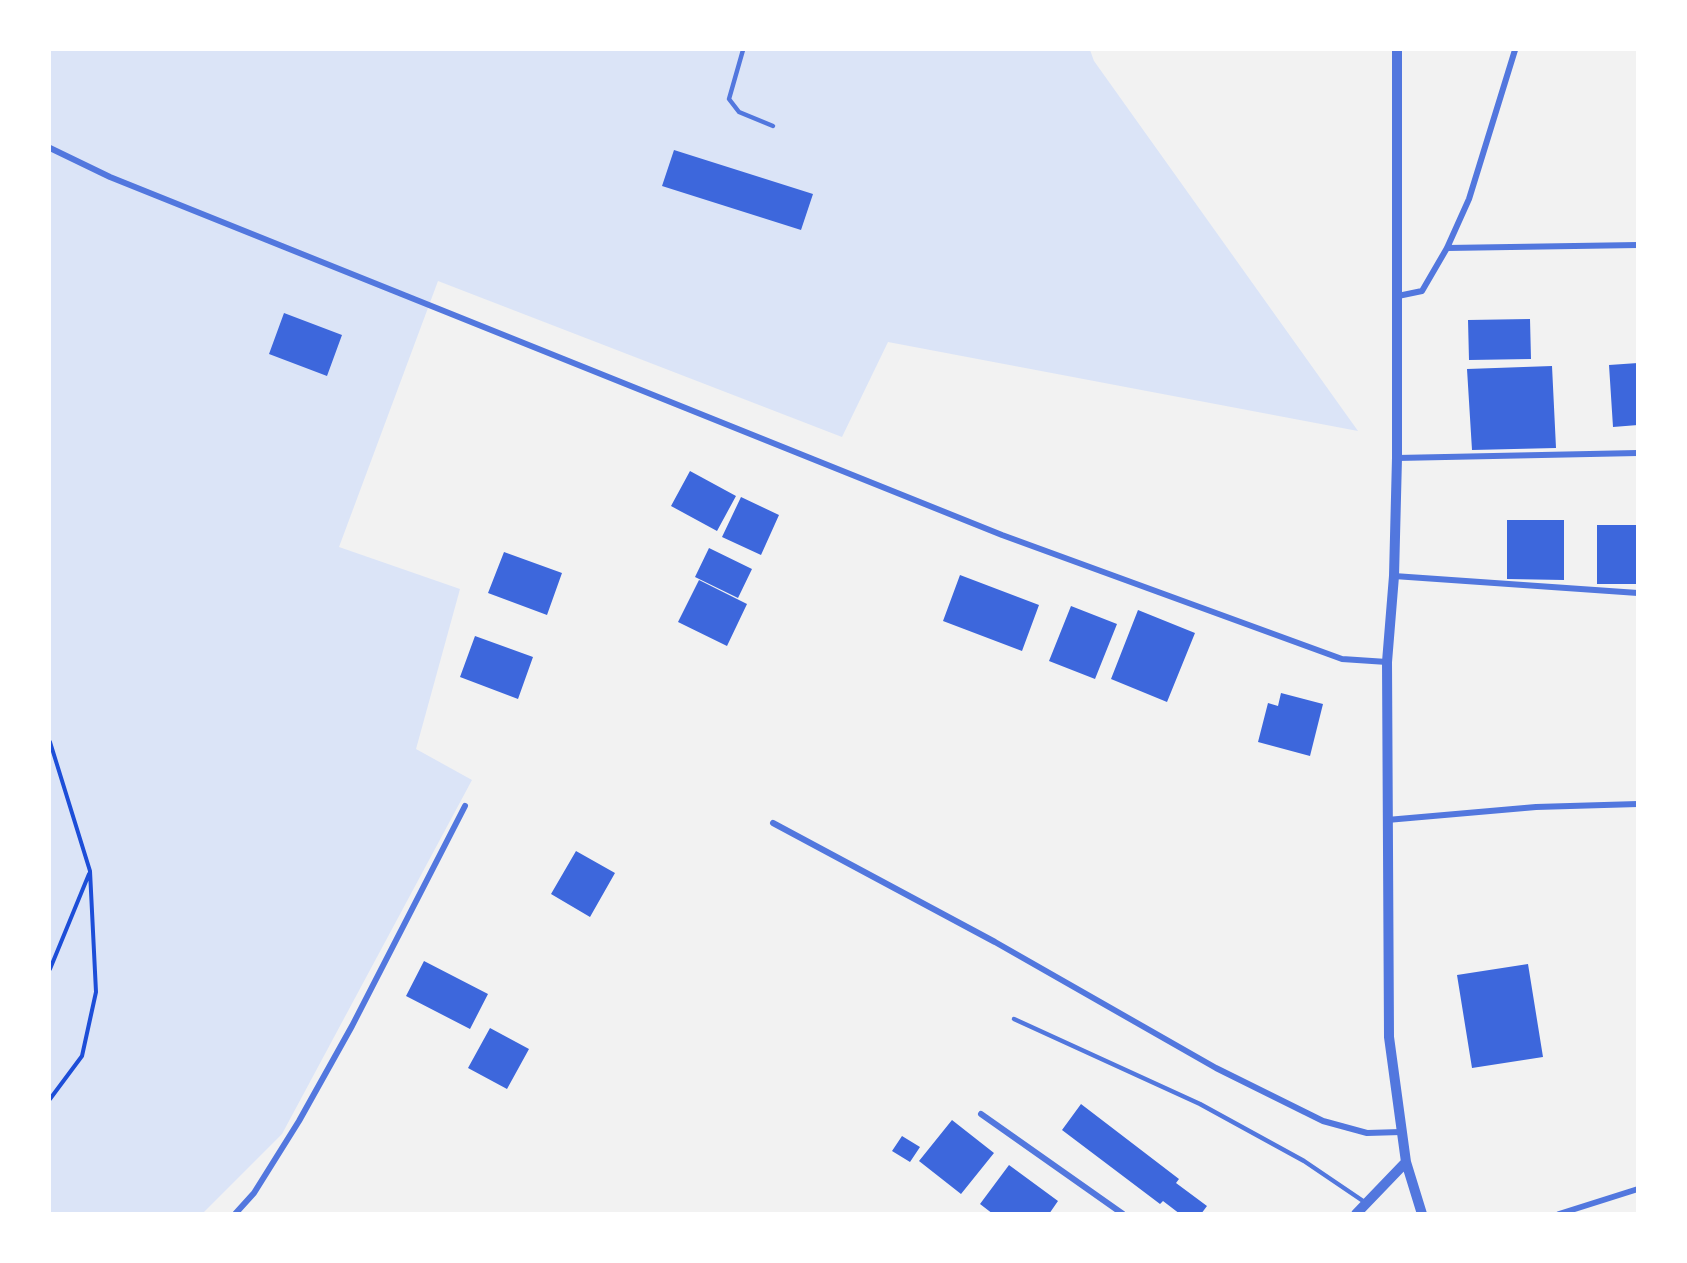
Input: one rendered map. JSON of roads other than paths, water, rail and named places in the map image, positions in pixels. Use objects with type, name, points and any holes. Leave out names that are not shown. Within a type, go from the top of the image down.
[{"type":"street","points":[[1397,50],[1397,458],[1394,576],[1387,662],[1386,820],[1389,1037],[1406,1162],[1422,1214]]},
{"type":"street","points":[[1398,296],[1422,291],[1447,248],[1469,199],[1515,50]]},
{"type":"street","points":[[50,148],[110,177],[1002,535],[1342,658],[1387,662]]},
{"type":"street","points":[[1447,248],[1638,245]]},
{"type":"street","points":[[1397,458],[1638,453]]},
{"type":"street","points":[[1394,576],[1638,593]]},
{"type":"street","points":[[1386,820],[1536,807],[1638,804]]},
{"type":"street","points":[[235,1214],[254,1192],[300,1121],[352,1026],[465,806]]},
{"type":"street","points":[[773,823],[995,942],[1216,1068],[1323,1121],[1367,1133],[1401,1132]]},
{"type":"street","points":[[981,1114],[1123,1214]]},
{"type":"street","points":[[1356,1214],[1406,1162]]},
{"type":"street","points":[[1559,1214],[1638,1189]]},
{"type":"lane","points":[[743,50],[729,99],[739,112],[773,126]]},
{"type":"lane","points":[[1014,1019],[1200,1104],[1304,1161],[1366,1203]]}]
